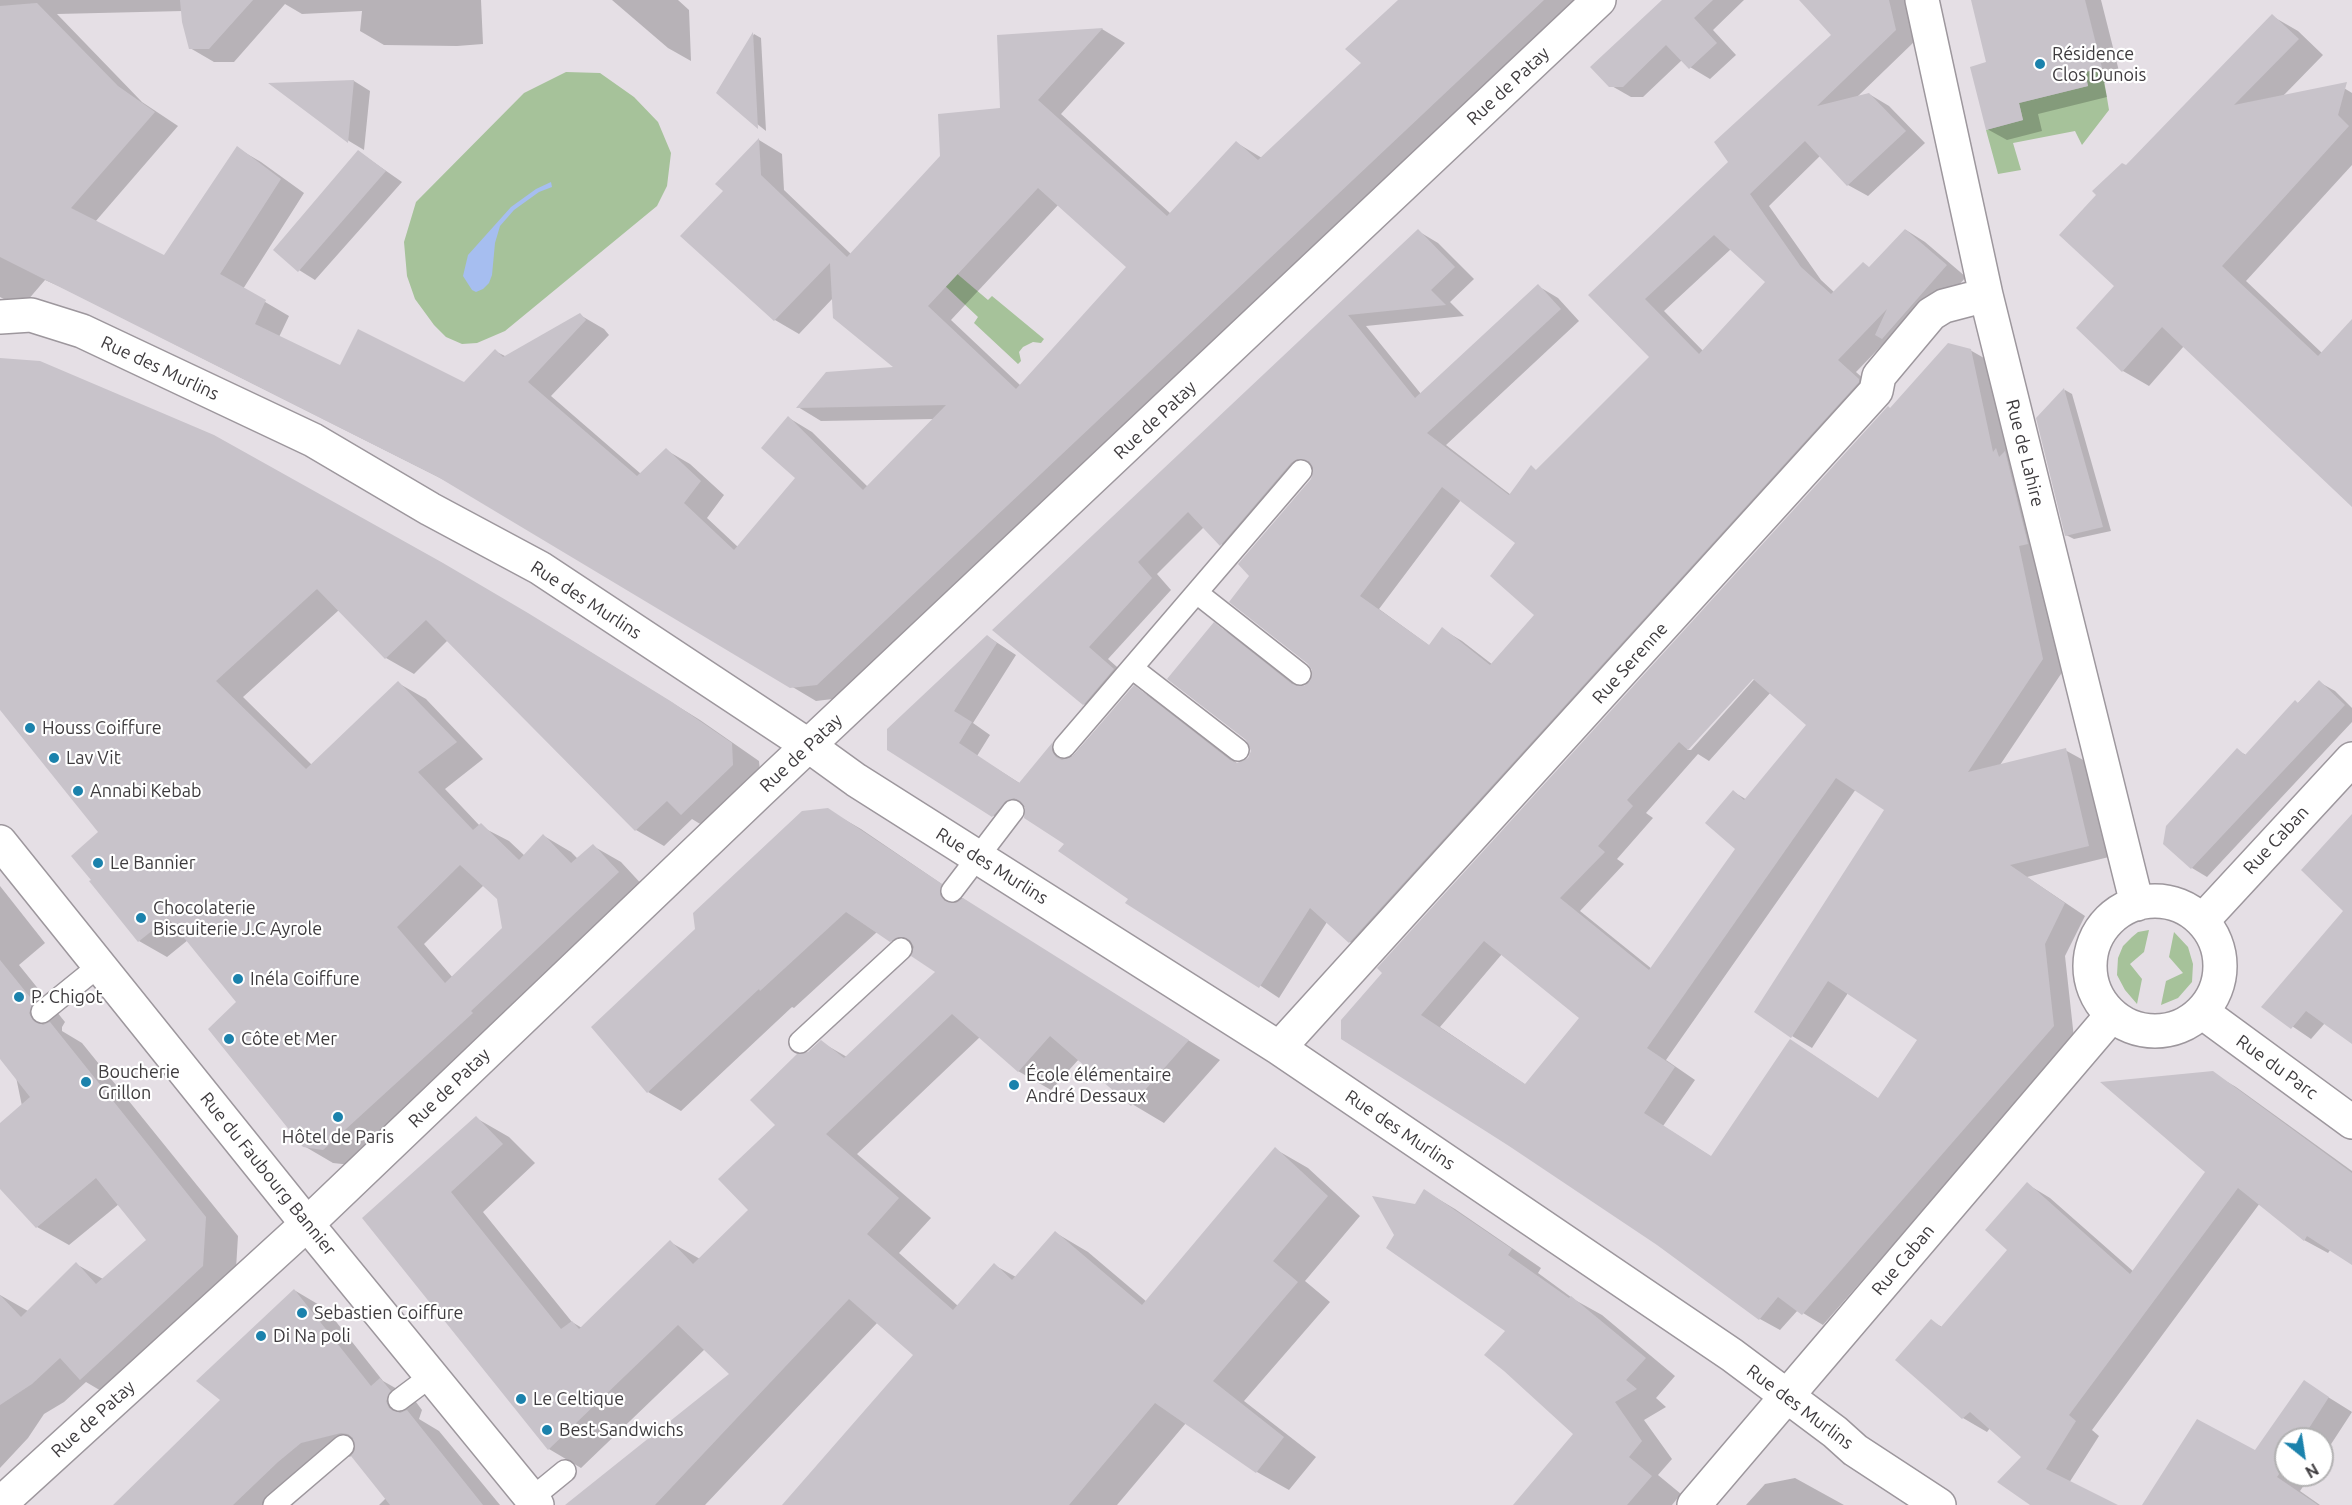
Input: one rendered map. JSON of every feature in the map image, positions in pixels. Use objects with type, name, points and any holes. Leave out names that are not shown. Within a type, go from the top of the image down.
[{"type":"street","name":"Rue de Patay","points":[[0,1503],[307,1224],[759,792],[1599,0]]},
{"type":"street","name":"Rue de Lahire","points":[[1922,0],[1986,295],[2137,904]]},
{"type":"street","name":"Rue Serenne","points":[[1279,1048],[1876,392],[1879,376],[1931,314],[1944,306],[1986,295]]},
{"type":"street","name":"Rue des Murlins","points":[[0,317],[31,315],[82,331],[313,440],[430,509],[540,568],[809,746],[855,780],[1279,1048],[1732,1355],[1855,1450],[1939,1505]]},
{"type":"street","name":"Rue Caban","points":[[2202,921],[2352,759]]},
{"type":"street","name":"Rue du Faubourg Bannier","points":[[0,842],[307,1224],[535,1501]]},
{"type":"street","points":[[2154,901],[2188,910],[2202,921],[2217,946],[2220,956],[2220,976],[2214,995],[2202,1012],[2186,1023],[2168,1030],[2146,1031],[2128,1026],[2112,1015],[2099,1000],[2091,982],[2090,962],[2095,943],[2104,926],[2119,913],[2137,904],[2154,901]]},
{"type":"street","name":"Rue du Parc","points":[[2202,1012],[2352,1122]]},
{"type":"street","name":"Rue Caban","points":[[1694,1505],[2112,1015]]},
{"type":"lane","points":[[1064,747],[1301,471]]},
{"type":"lane","points":[[1197,593],[1300,674]]},
{"type":"lane","points":[[1132,668],[1238,750]]},
{"type":"lane","points":[[952,891],[1013,811]]},
{"type":"lane","points":[[800,1042],[901,949]]},
{"type":"lane","points":[[42,1012],[100,965]]},
{"type":"lane","points":[[399,1400],[431,1376]]},
{"type":"lane","points":[[274,1505],[343,1446]]},
{"type":"lane","points":[[535,1501],[565,1471]]},
{"type":"green space","points":[[2102,68],[2109,110],[2082,145],[2075,131],[2013,143],[2021,170],[1998,174],[1986,130],[2023,120],[2019,103],[2088,86],[2085,72]]},
{"type":"green space","points":[[566,72],[600,73],[634,97],[658,122],[671,153],[667,186],[657,206],[505,331],[477,343],[462,344],[446,337],[434,325],[415,299],[407,276],[404,242],[416,202],[524,93]]},
{"type":"green space","points":[[955,272],[988,300],[992,296],[1044,339],[1041,343],[1033,342],[1023,347],[1019,352],[1021,361],[1018,364],[974,323],[978,317],[943,284]]},
{"type":"green space","points":[[2149,930],[2144,952],[2130,964],[2142,979],[2137,1004],[2125,990],[2117,975],[2118,958],[2123,946],[2132,937],[2138,932]]},
{"type":"green space","points":[[2174,932],[2188,947],[2193,964],[2192,982],[2178,998],[2161,1005],[2166,981],[2183,973],[2169,957]]},
{"type":"water","points":[[551,182],[552,187],[539,192],[514,210],[500,226],[489,283],[476,292],[472,290],[463,276],[468,255],[511,207],[536,189]]},
{"type":"building","points":[[180,0],[253,0],[209,49],[189,49],[182,22]]},
{"type":"building","points":[[1398,0],[1544,0],[817,685],[790,688],[438,477],[0,257],[0,6],[37,3],[118,86],[155,112],[71,208],[164,255],[237,146],[281,179],[220,274],[266,300],[255,324],[340,365],[358,329],[464,382],[495,349],[503,357],[580,313],[586,320],[528,382],[637,476],[666,448],[701,481],[684,503],[734,550],[795,478],[761,448],[788,416],[863,490],[946,405],[796,408],[826,372],[893,367],[833,318],[830,263],[774,321],[680,236],[723,191],[715,184],[759,138],[761,175],[847,257],[940,156],[938,114],[1000,108],[997,35],[1103,28],[1038,100],[1167,216],[1236,141],[1258,160],[1361,63],[1345,49]],"holes":[[[1038,188],[1126,267],[1016,389],[928,306]]]},
{"type":"building","points":[[1662,0],[1713,0],[1694,18],[1717,43],[1689,69],[1666,45],[1623,87],[1609,87],[1590,67]]},
{"type":"building","points":[[1799,0],[1889,0],[1896,30],[1817,106],[1869,93],[1906,131],[1847,186],[1805,141],[1750,194],[1801,267],[1831,294],[1863,262],[1869,267],[1905,229],[1947,265],[1882,339],[1875,335],[1887,309],[1838,360],[1859,379],[1859,382],[1349,943],[1310,908],[1259,988],[1125,903],[1128,899],[1058,851],[1064,844],[1024,818],[1025,807],[1020,801],[1014,798],[1008,800],[992,817],[887,750],[887,729],[987,635],[997,643],[954,711],[972,722],[959,743],[1019,783],[1052,743],[1052,751],[1056,757],[1062,760],[1073,756],[1134,685],[1230,760],[1237,763],[1248,758],[1251,751],[1246,740],[1167,679],[1214,622],[1292,684],[1304,686],[1310,681],[1312,670],[1308,664],[1229,602],[1249,576],[1238,564],[1311,479],[1313,467],[1309,461],[1297,459],[1291,463],[1220,546],[1188,512],[1138,562],[1152,578],[1089,647],[1114,669],[1080,709],[1083,705],[992,630],[1418,229],[1455,267],[1431,290],[1446,305],[1348,315],[1415,398],[1538,284],[1561,309],[1427,433],[1509,495],[1531,465],[1536,470],[1649,357],[1588,295],[1728,162],[1714,142],[1831,35]],"holes":[[[1714,235],[1765,282],[1699,354],[1645,299]],[[1442,487],[1515,543],[1490,576],[1534,615],[1490,665],[1442,627],[1429,645],[1360,596]]]},
{"type":"building","name":"Résidence Clos Dunois","points":[[1971,0],[2085,0],[2102,68],[2085,72],[2088,86],[2019,103],[2023,120],[1986,130],[1970,67],[1986,62]]},
{"type":"building","points":[[2272,14],[2299,39],[2234,105],[2347,82],[2338,115],[2349,126],[2222,266],[2318,356],[2352,319],[2352,507],[2162,327],[2122,372],[2076,328],[2114,286],[2059,235],[2096,195],[2092,191],[2122,163],[2126,165]]},
{"type":"building","points":[[753,32],[758,129],[716,93]]},
{"type":"building","points":[[354,80],[348,143],[268,83]]},
{"type":"building","points":[[358,150],[386,171],[298,272],[273,250]]},
{"type":"building","points":[[1948,343],[1971,349],[1993,452],[1996,448],[1999,457],[2005,451],[2028,544],[2019,546],[2043,659],[1968,772],[2066,748],[2089,846],[2010,865],[2065,903],[2045,944],[2054,1026],[1802,1315],[1778,1297],[1759,1320],[1657,1245],[1509,1146],[1341,1039],[1341,1020],[1382,973],[1377,968],[1888,406],[1890,408]],"holes":[[[1753,679],[1806,725],[1744,800],[1733,790],[1705,823],[1735,849],[1649,970],[1560,898],[1605,852],[1598,846],[1633,806],[1627,800],[1679,742],[1688,750]],[[1836,778],[1884,810],[1754,1012],[1791,1038],[1828,981],[1917,1040],[1878,1098],[1790,1039],[1711,1156],[1644,1113],[1675,1067],[1647,1048]],[[1484,941],[1579,1018],[1525,1084],[1421,1015]]]},
{"type":"building","points":[[0,358],[40,361],[214,435],[443,563],[672,702],[732,743],[733,765],[681,815],[667,801],[635,831],[426,620],[385,659],[317,589],[216,681],[306,769],[398,681],[457,742],[418,772],[473,830],[481,823],[519,860],[543,834],[571,863],[593,844],[619,872],[471,1011],[473,1013],[323,1150],[303,1147],[208,1029],[236,1002],[168,918],[138,942],[89,881],[91,880],[71,856],[98,832],[0,710]],"holes":[[[460,865],[497,899],[502,928],[445,983],[397,927]]]},
{"type":"building","points":[[2064,388],[2103,527],[2065,536],[2036,418]]},
{"type":"building","points":[[2319,680],[2345,705],[2191,869],[2163,844],[2166,826],[2237,748],[2245,755],[2295,700],[2298,703]]},
{"type":"building","points":[[828,808],[942,884],[940,895],[945,901],[956,903],[963,898],[1189,1040],[1131,1106],[1050,1036],[1018,1072],[952,1014],[826,1134],[899,1198],[867,1234],[953,1310],[994,1263],[1012,1280],[1055,1231],[1142,1305],[1275,1147],[1328,1196],[1273,1261],[1298,1282],[1213,1381],[1284,1437],[1256,1473],[1155,1403],[1069,1505],[782,1505],[913,1355],[849,1299],[655,1505],[565,1505],[729,1374],[678,1325],[548,1450],[362,1218],[476,1116],[503,1144],[451,1192],[561,1329],[572,1321],[579,1329],[670,1240],[693,1264],[748,1210],[718,1179],[775,1125],[750,1100],[797,1054],[808,1052],[821,1040],[844,1058],[935,972],[911,956],[914,947],[910,940],[899,937],[890,942],[846,912],[647,1093],[591,1027],[695,929],[693,913],[802,811]]},
{"type":"building","points":[[2352,814],[2352,1044],[2306,1011],[2291,1029],[2261,1007],[2343,911],[2301,870]]},
{"type":"building","points":[[0,960],[34,1002],[29,1013],[33,1020],[43,1025],[50,1022],[206,1217],[203,1266],[80,1380],[60,1358],[32,1384],[0,1405],[0,1295],[21,1317],[76,1262],[96,1284],[146,1240],[96,1178],[36,1228],[0,1189],[0,1123],[30,1097],[0,1059]]},
{"type":"building","points":[[2213,1071],[2352,1173],[2352,1265],[2307,1236],[2304,1241],[2238,1188],[2069,1415],[2076,1421],[2046,1469],[2118,1505],[2030,1505],[1997,1482],[2021,1457],[1970,1412],[1962,1419],[1895,1360],[1931,1319],[1941,1327],[2007,1250],[1985,1230],[2027,1182],[2130,1274],[2205,1172],[2100,1082]]},
{"type":"building","points":[[1424,1189],[1512,1249],[1508,1255],[1569,1298],[1571,1296],[1646,1358],[1626,1380],[1637,1389],[1615,1402],[1642,1441],[1629,1457],[1652,1476],[1627,1505],[1513,1505],[1573,1434],[1484,1355],[1505,1331],[1386,1248],[1394,1235],[1372,1196],[1415,1204]]},
{"type":"building","points":[[294,1289],[371,1386],[380,1378],[391,1391],[386,1401],[389,1408],[400,1413],[407,1410],[483,1505],[390,1505],[351,1456],[355,1450],[353,1438],[341,1433],[301,1443],[233,1505],[113,1505],[220,1400],[196,1381]]},
{"type":"building","points":[[2304,1380],[2329,1397],[2310,1427],[2274,1427],[2274,1487],[2292,1487],[2318,1505],[2142,1505],[2197,1419],[2255,1450]]},
{"type":"place","name":"Résidence Clos Dunois","points":[[2040,64]]},
{"type":"place","name":"Houss Coiffure","points":[[30,728]]},
{"type":"place","name":"Lav Vit","points":[[54,758]]},
{"type":"place","name":"Annabi Kebab","points":[[78,791]]},
{"type":"place","name":"Le Bannier","points":[[98,863]]},
{"type":"place","name":"Chocolaterie Biscuiterie J.C Ayrole","points":[[141,918]]},
{"type":"place","name":"Inéla Coiffure","points":[[238,979]]},
{"type":"place","name":"P. Chigot","points":[[19,997]]},
{"type":"place","name":"Côte et Mer","points":[[229,1039]]},
{"type":"place","name":"Boucherie Grillon","points":[[86,1082]]},
{"type":"place","name":"École élémentaire André Dessaux","points":[[1014,1085]]},
{"type":"place","name":"Hôtel de Paris","points":[[338,1117]]},
{"type":"place","name":"Sebastien Coiffure","points":[[302,1313]]},
{"type":"place","name":"Di Na poli","points":[[261,1336]]},
{"type":"place","name":"Le Celtique","points":[[521,1399]]},
{"type":"place","name":"Best Sandwichs","points":[[547,1430]]}]
